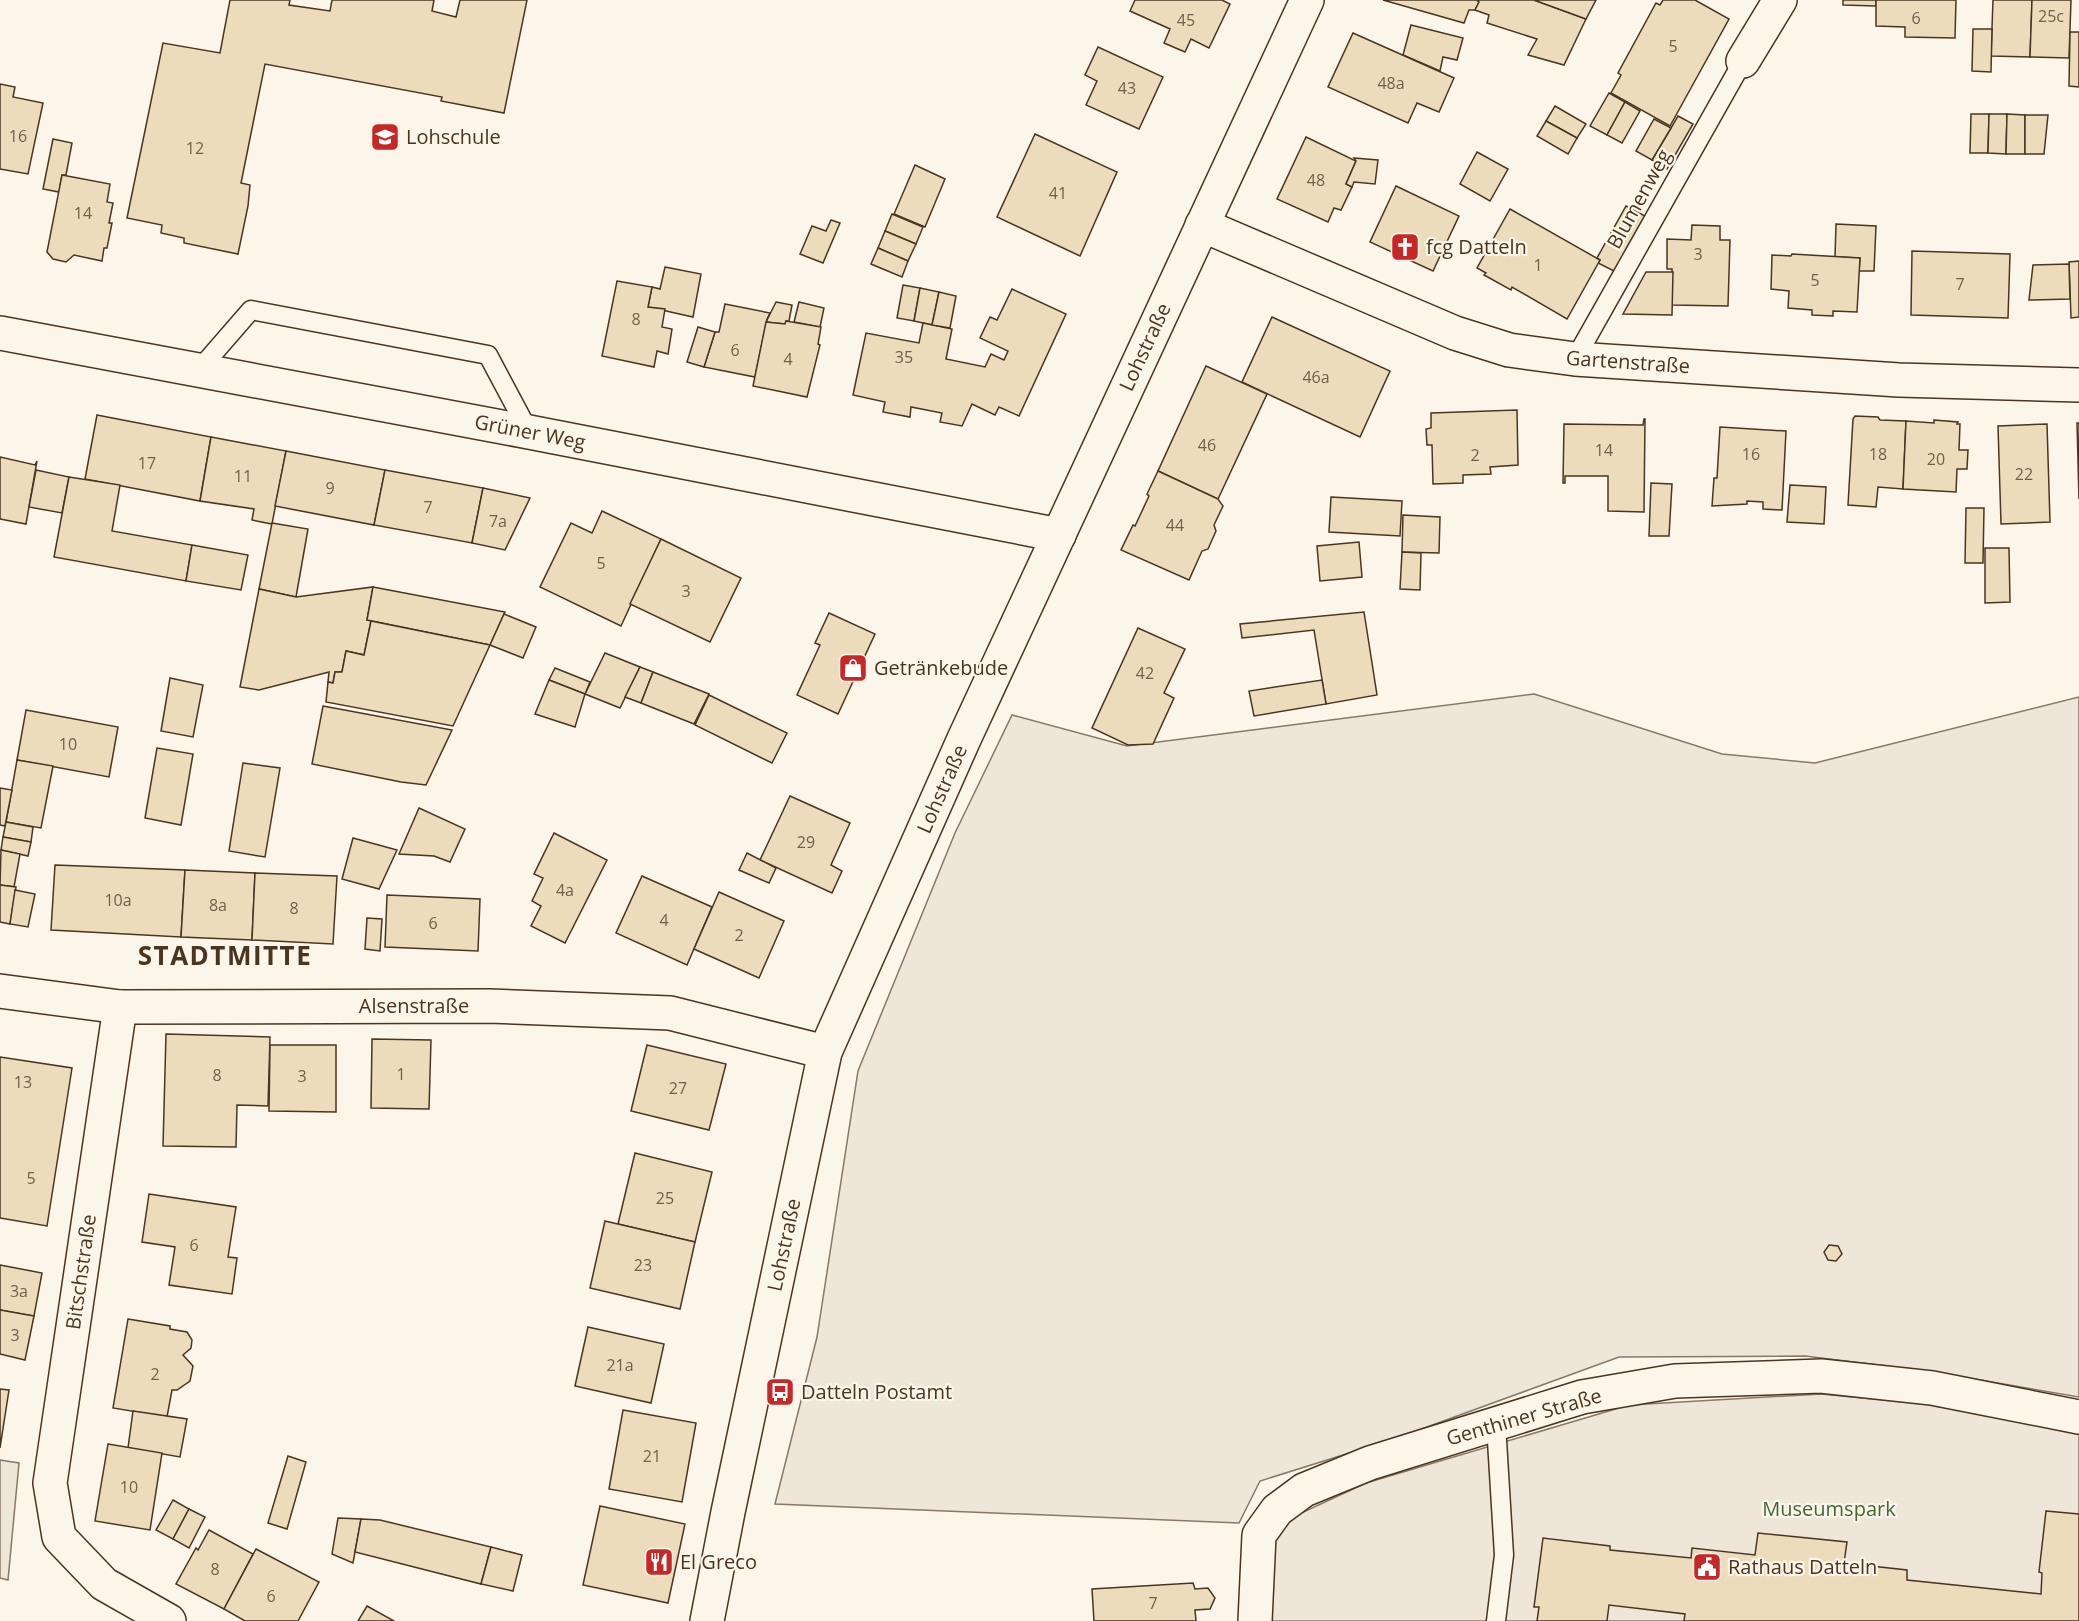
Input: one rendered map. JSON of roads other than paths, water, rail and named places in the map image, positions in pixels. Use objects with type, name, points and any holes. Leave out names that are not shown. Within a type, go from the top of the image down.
[{"type":"street","name":"Lohstraße","points":[[707,1621],[825,1052],[964,739],[1307,0]]},
{"type":"street","points":[[1743,61],[1780,0]]},
{"type":"street","name":"Gartenstraße","points":[[1203,225],[1455,333],[1509,350],[1575,359],[1899,380],[2079,385]]},
{"type":"street","name":"Grüner Weg","points":[[0,333],[529,432],[1059,536]]},
{"type":"street","name":"Alsenstraße","points":[[0,991],[120,1007],[489,1006],[669,1013],[825,1052]]},
{"type":"street","name":"Bitschstraße","points":[[120,1007],[50,1483],[59,1537],[105,1584],[169,1621]]},
{"type":"street","name":"Genthiner Straße","points":[[1255,1621],[1259,1535],[1277,1510],[1304,1490],[1370,1463],[1582,1397],[1675,1381],[1821,1376],[1932,1388],[2079,1417]]},
{"type":"lane","name":"Blumenweg","points":[[1575,359],[1743,61]]},
{"type":"lane","points":[[198,371],[251,310],[488,356],[529,432]]},
{"type":"lane","points":[[1496,1424],[1504,1555],[1496,1621]]},
{"type":"place","name":"Lohschule","points":[[385,137]]},
{"type":"place","name":"fcg Datteln","points":[[1405,247]]},
{"type":"place","name":"Getränkebude","points":[[853,668]]},
{"type":"place","name":"Datteln Postamt","points":[[780,1392]]},
{"type":"place","name":"El Greco","points":[[659,1562]]},
{"type":"place","name":"Rathaus Datteln","points":[[1707,1567]]},
{"type":"district","name":"STADTMITTE","points":[[225,956]]},
{"type":"park label","name":"Museumspark","points":[[1829,1509]]}]
